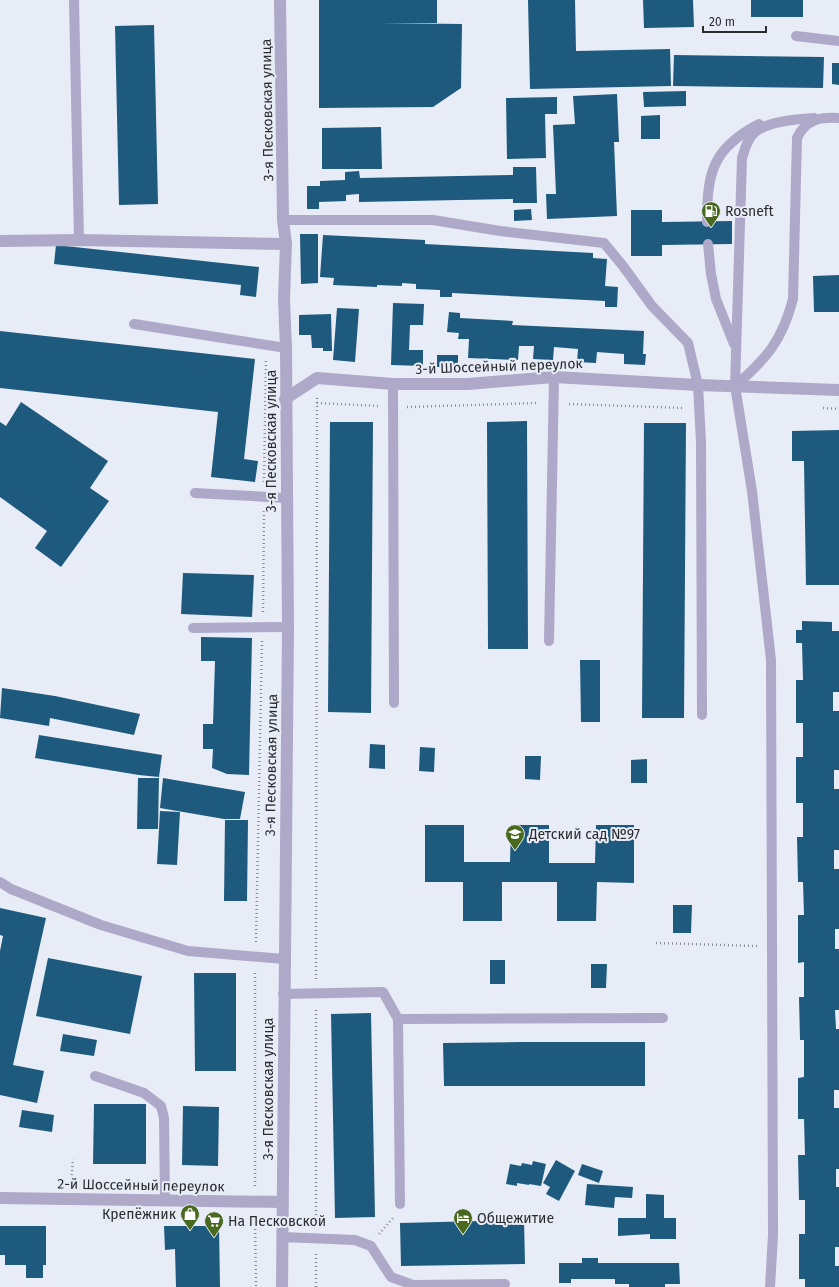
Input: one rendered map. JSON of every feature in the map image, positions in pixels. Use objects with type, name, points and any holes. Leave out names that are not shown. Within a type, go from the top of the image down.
[{"type":"street","name":"3-я Песковская улица","points":[[280,0],[283,220],[286,244],[284,299],[286,348],[285,400],[288,627],[282,1287]]},
{"type":"street","points":[[0,241],[79,240],[286,244]]},
{"type":"street","name":"3-й Шоссейный переулок","points":[[317,378],[392,384],[468,384],[554,377],[698,385],[839,390]]},
{"type":"street","points":[[285,400],[317,378]]},
{"type":"street","name":"2-й Шоссейный переулок","points":[[0,1198],[282,1202]]},
{"type":"lane","points":[[74,0],[79,240]]},
{"type":"lane","points":[[796,36],[839,40]]},
{"type":"lane","points":[[735,386],[760,365],[778,342],[787,322],[794,299],[797,138],[807,123],[824,117]]},
{"type":"lane","points":[[707,222],[709,180],[720,155],[739,135],[763,122],[824,117],[839,118]]},
{"type":"lane","points":[[770,1287],[773,1235],[771,660],[753,499],[735,386],[742,158],[746,145],[755,133],[765,127],[791,120]]},
{"type":"lane","points":[[283,220],[433,220],[500,231],[604,243],[652,306],[688,343],[698,385],[701,442],[702,715]]},
{"type":"lane","points":[[708,244],[711,274],[716,299],[732,338],[736,357]]},
{"type":"lane","points":[[134,324],[286,348]]},
{"type":"lane","points":[[549,641],[554,377]]},
{"type":"lane","points":[[392,384],[394,703]]},
{"type":"lane","points":[[195,493],[286,498]]},
{"type":"lane","points":[[193,628],[288,627]]},
{"type":"lane","points":[[0,882],[11,889],[101,925],[188,951],[284,959]]},
{"type":"lane","points":[[284,994],[383,992],[398,1019],[400,1204]]},
{"type":"lane","points":[[398,1019],[663,1018]]},
{"type":"lane","points":[[94,1076],[144,1093],[161,1106],[164,1118],[165,1201]]},
{"type":"lane","points":[[282,1237],[355,1240],[371,1246],[391,1277],[414,1285],[505,1284]]},
{"type":"path","points":[[256,1287],[254,987],[256,956],[266,345]]},
{"type":"path","points":[[316,984],[317,378]]},
{"type":"path","points":[[317,403],[393,407],[554,403],[700,408]]},
{"type":"path","points":[[819,407],[839,409]]},
{"type":"path","points":[[656,943],[772,947]]},
{"type":"path","points":[[316,1000],[316,1287]]},
{"type":"path","points":[[70,1199],[73,1159]]},
{"type":"path","points":[[355,1240],[379,1234],[397,1213],[400,1204]]},
{"type":"building","points":[[319,0],[437,0],[437,23],[380,23],[462,24],[461,88],[433,107],[319,108]]},
{"type":"building","points":[[528,0],[575,0],[576,51],[670,49],[671,86],[530,89]]},
{"type":"building","points":[[643,0],[693,0],[694,27],[644,28]]},
{"type":"building","points":[[751,0],[803,0],[803,17],[751,17]]},
{"type":"building","points":[[154,25],[158,204],[119,205],[115,26]]},
{"type":"building","points":[[674,55],[824,57],[823,88],[673,86]]},
{"type":"building","points":[[832,63],[839,63],[839,85],[832,84]]},
{"type":"building","points":[[686,91],[686,106],[644,107],[643,92]]},
{"type":"building","points":[[617,94],[619,142],[614,142],[617,216],[547,219],[546,194],[556,194],[553,125],[575,124],[573,96]]},
{"type":"building","points":[[557,97],[557,114],[545,114],[546,158],[507,159],[506,98]]},
{"type":"building","points":[[660,115],[660,139],[641,139],[641,116]]},
{"type":"building","points":[[381,127],[382,169],[322,169],[322,128]]},
{"type":"building","points":[[513,167],[536,167],[537,203],[513,203],[513,199],[359,202],[359,194],[346,195],[346,201],[319,202],[319,209],[307,209],[307,186],[320,186],[320,181],[345,180],[345,172],[359,171],[360,178],[513,175]]},
{"type":"building","points":[[531,209],[532,220],[514,221],[514,210]]},
{"type":"building","points":[[631,210],[662,210],[662,222],[732,221],[732,244],[662,245],[662,256],[631,256]]},
{"type":"building","points":[[300,234],[318,234],[318,283],[301,284]]},
{"type":"building","points":[[323,235],[425,240],[425,244],[593,253],[593,258],[607,259],[605,286],[618,287],[617,307],[605,307],[605,301],[452,293],[452,297],[440,297],[440,290],[416,289],[416,284],[402,283],[402,286],[377,285],[377,287],[333,285],[334,278],[320,277]]},
{"type":"building","points":[[56,245],[259,267],[256,297],[240,295],[241,285],[54,264]]},
{"type":"building","points":[[839,275],[839,312],[814,312],[813,276]]},
{"type":"building","points":[[393,303],[424,304],[423,325],[410,325],[409,350],[423,350],[423,366],[391,365]]},
{"type":"building","points":[[337,308],[359,309],[355,362],[333,360]]},
{"type":"building","points":[[449,312],[460,313],[460,318],[513,321],[512,325],[644,331],[643,354],[646,354],[645,365],[624,364],[624,354],[597,352],[596,363],[577,362],[578,349],[554,347],[553,360],[533,359],[534,346],[519,346],[518,360],[468,358],[469,339],[458,339],[459,333],[447,332]]},
{"type":"building","points":[[331,314],[332,351],[323,351],[323,348],[312,348],[311,335],[299,335],[299,315]]},
{"type":"building","points":[[0,331],[255,359],[244,459],[258,461],[255,482],[211,477],[218,412],[0,388]]},
{"type":"building","points":[[437,355],[458,355],[458,367],[437,367]]},
{"type":"building","points":[[21,402],[108,461],[90,488],[109,501],[61,567],[35,548],[47,531],[0,497],[0,422],[6,426]]},
{"type":"building","points":[[527,421],[528,649],[488,649],[487,422]]},
{"type":"building","points":[[330,422],[373,422],[371,713],[328,712]]},
{"type":"building","points":[[644,423],[686,423],[684,718],[642,718]]},
{"type":"building","points":[[839,430],[839,585],[806,585],[804,461],[792,461],[792,431]]},
{"type":"building","points":[[183,573],[254,575],[252,617],[181,614]]},
{"type":"building","points":[[802,621],[832,622],[832,631],[839,631],[839,692],[833,692],[833,711],[839,711],[839,770],[834,770],[834,789],[839,789],[839,850],[834,850],[834,869],[839,869],[839,929],[835,929],[835,949],[839,949],[839,1010],[835,1010],[836,1029],[839,1029],[839,1090],[834,1090],[834,1108],[839,1108],[839,1169],[836,1169],[836,1187],[839,1187],[839,1247],[835,1247],[835,1266],[839,1266],[839,1287],[805,1287],[805,1279],[799,1279],[799,1234],[805,1234],[805,1200],[799,1200],[798,1155],[805,1155],[804,1119],[798,1119],[798,1078],[804,1077],[804,1040],[800,1040],[799,997],[804,997],[804,962],[798,963],[798,915],[804,915],[803,882],[798,882],[797,837],[803,837],[803,803],[796,803],[796,757],[803,757],[803,723],[796,723],[796,680],[803,680],[802,643],[796,643],[796,630],[802,630]]},
{"type":"building","points":[[201,637],[252,638],[249,775],[227,774],[212,768],[213,749],[203,749],[203,724],[213,724],[215,661],[201,661]]},
{"type":"building","points":[[580,660],[600,660],[600,722],[581,722]]},
{"type":"building","points":[[2,688],[55,696],[140,714],[134,735],[50,718],[49,726],[0,718]]},
{"type":"building","points":[[39,735],[162,755],[159,777],[35,758]]},
{"type":"building","points":[[370,744],[385,745],[385,769],[369,768]]},
{"type":"building","points":[[420,747],[435,748],[434,772],[419,771]]},
{"type":"building","points":[[525,756],[541,756],[540,780],[525,779]]},
{"type":"building","points":[[647,759],[647,783],[631,783],[631,760]]},
{"type":"building","points":[[138,778],[159,778],[158,829],[137,829]]},
{"type":"building","points":[[163,778],[245,792],[240,819],[224,819],[160,808]]},
{"type":"building","points":[[160,811],[180,812],[177,865],[157,864]]},
{"type":"building","points":[[225,820],[248,820],[247,901],[224,901]]},
{"type":"building","points":[[425,825],[464,825],[464,862],[510,862],[511,825],[549,825],[549,863],[595,863],[596,825],[634,825],[634,883],[597,882],[596,921],[557,921],[557,882],[502,882],[502,921],[463,921],[463,882],[425,882]]},
{"type":"building","points":[[673,905],[692,905],[691,933],[673,933]]},
{"type":"building","points":[[0,908],[46,918],[13,1065],[44,1071],[37,1103],[0,1095],[0,951],[3,936],[0,935]]},
{"type":"building","points":[[48,958],[142,976],[130,1034],[36,1016]]},
{"type":"building","points":[[490,960],[505,960],[505,984],[490,984]]},
{"type":"building","points":[[591,964],[607,964],[606,988],[591,988]]},
{"type":"building","points":[[194,973],[236,973],[236,1071],[195,1071]]},
{"type":"building","points":[[371,1013],[375,1217],[335,1218],[331,1014]]},
{"type":"building","points":[[63,1034],[97,1040],[94,1056],[60,1051]]},
{"type":"building","points":[[645,1042],[645,1086],[444,1086],[443,1043]]},
{"type":"building","points":[[94,1104],[146,1104],[146,1164],[93,1164]]},
{"type":"building","points":[[183,1106],[219,1107],[218,1166],[182,1165]]},
{"type":"building","points":[[22,1110],[54,1115],[52,1132],[19,1127]]},
{"type":"building","points":[[556,1160],[575,1171],[559,1201],[546,1194],[550,1187],[543,1183]]},
{"type":"building","points":[[533,1161],[546,1164],[541,1186],[517,1183],[517,1186],[506,1184],[510,1164],[521,1166],[522,1163],[532,1165]]},
{"type":"building","points":[[582,1164],[603,1171],[599,1183],[578,1175]]},
{"type":"building","points":[[587,1184],[633,1187],[632,1198],[615,1197],[614,1208],[585,1205]]},
{"type":"building","points":[[646,1194],[664,1195],[664,1218],[676,1218],[676,1239],[650,1239],[650,1234],[618,1236],[618,1218],[646,1218]]},
{"type":"building","points":[[524,1220],[525,1264],[401,1266],[400,1223]]},
{"type":"building","points":[[0,1226],[46,1226],[46,1265],[43,1265],[43,1278],[26,1278],[26,1265],[5,1265],[5,1255],[0,1255]]},
{"type":"building","points":[[164,1226],[219,1226],[220,1287],[176,1287],[175,1249],[165,1250]]},
{"type":"building","points":[[582,1258],[598,1258],[598,1263],[679,1263],[680,1284],[665,1284],[665,1287],[629,1287],[629,1284],[615,1284],[615,1279],[571,1279],[571,1283],[559,1283],[559,1263],[582,1263]]},
{"type":"place","name":"Rosneft","points":[[711,228]]},
{"type":"place","name":"Детский сад №97","points":[[515,851]]},
{"type":"place","name":"Крепёжник","points":[[190,1231]]},
{"type":"place","name":"Общежитие","points":[[463,1235]]},
{"type":"place","name":"На Песковской","points":[[214,1238]]}]
